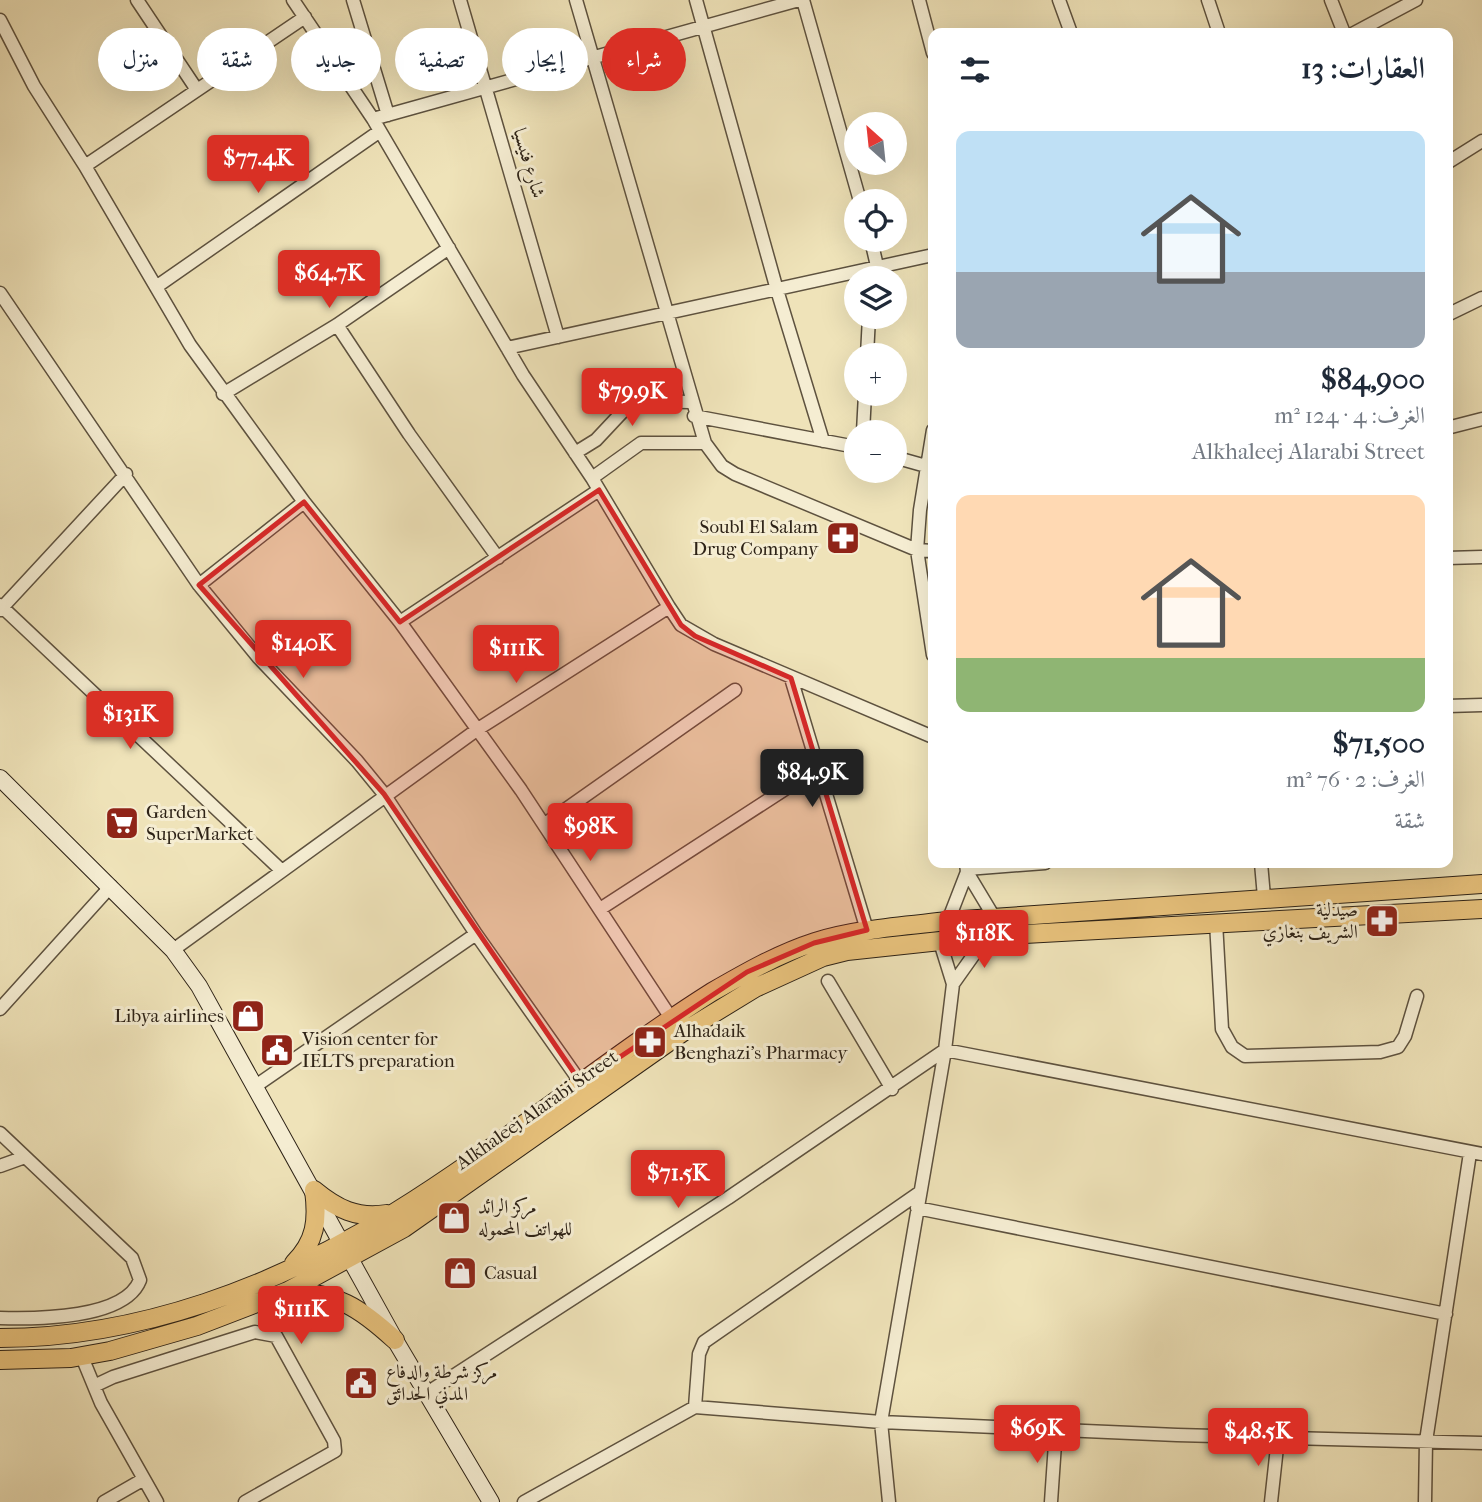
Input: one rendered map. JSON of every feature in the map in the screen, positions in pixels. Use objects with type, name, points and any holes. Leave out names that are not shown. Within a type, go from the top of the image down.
[{"type":"main road","points":[[0,778],[173,950],[199,986],[257,1085],[395,1340],[491,1502]]},
{"type":"main road","name":"Alkhaleej Alarabi Street","points":[[0,1338],[62,1336],[144,1322],[287,1270],[394,1213],[671,1018],[747,972],[814,943],[867,930],[948,921],[1482,884]]},
{"type":"main road","name":"Alkhaleej Alarabi Street","points":[[0,1360],[82,1357],[185,1330],[288,1291],[352,1259],[415,1221],[683,1032],[755,988],[808,962],[847,951],[987,936],[1482,909]]},
{"type":"main road","points":[[314,1190],[335,1207],[358,1215],[394,1213]]},
{"type":"main road","points":[[287,1270],[311,1242],[317,1211],[314,1190]]},
{"type":"main road","points":[[288,1291],[319,1294],[348,1303],[395,1340]]},
{"type":"street","points":[[85,166],[197,90],[137,0]]},
{"type":"street","points":[[293,0],[373,119],[507,348],[592,478],[681,625],[695,636],[928,735]]},
{"type":"street","points":[[353,0],[388,115]]},
{"type":"street","name":"شارع فنيسيا","points":[[460,0],[468,28]]},
{"type":"street","points":[[576,0],[705,443],[722,466],[735,474],[917,550],[928,551]]},
{"type":"street","points":[[696,0],[777,290],[823,441]]},
{"type":"street","points":[[488,85],[801,0],[856,189]]},
{"type":"street","points":[[919,0],[928,34]]},
{"type":"street","points":[[1059,0],[1069,28]]},
{"type":"street","points":[[1208,0],[1217,28]]},
{"type":"street","points":[[1331,0],[1342,28]]},
{"type":"street","points":[[1363,28],[1416,0]]},
{"type":"street","points":[[277,36],[305,17]]},
{"type":"street","points":[[0,20],[34,86],[223,394],[304,502],[400,622],[478,729],[545,824],[671,1018]]},
{"type":"street","points":[[373,119],[469,91]]},
{"type":"street","name":"شارع فنيسيا","points":[[487,91],[558,337]]},
{"type":"street","points":[[156,287],[380,131]]},
{"type":"street","points":[[1453,159],[1482,142]]},
{"type":"street","points":[[223,394],[337,325],[449,248]]},
{"type":"street","points":[[896,266],[928,256]]},
{"type":"street","points":[[507,348],[844,278]]},
{"type":"street","points":[[1453,312],[1482,298]]},
{"type":"street","points":[[2,301],[126,474],[199,585],[258,657],[357,761],[384,794],[476,934],[582,1083]]},
{"type":"street","points":[[337,325],[409,434],[498,558]]},
{"type":"street","points":[[575,453],[596,440],[626,408],[641,401],[691,402]]},
{"type":"street","points":[[695,416],[844,445]]},
{"type":"street","points":[[1453,426],[1482,419]]},
{"type":"street","points":[[592,478],[641,443],[705,443]]},
{"type":"street","points":[[928,456],[917,550],[928,622]]},
{"type":"street","points":[[907,461],[926,466]]},
{"type":"street","points":[[126,474],[1,608],[281,870]]},
{"type":"street","points":[[400,622],[599,490]]},
{"type":"street","points":[[199,585],[304,502]]},
{"type":"street","points":[[1453,558],[1482,557]]},
{"type":"street","points":[[173,950],[384,794],[478,729],[669,607]]},
{"type":"street","points":[[792,678],[816,769],[867,930]]},
{"type":"street","points":[[545,824],[735,690]]},
{"type":"street","points":[[1453,706],[1482,705]]},
{"type":"street","points":[[600,909],[816,769]]},
{"type":"street","points":[[967,868],[995,917]]},
{"type":"street","points":[[948,921],[967,868]]},
{"type":"street","points":[[1261,868],[1264,897]]},
{"type":"street","points":[[0,1009],[111,886]]},
{"type":"street","points":[[1216,922],[1222,1029],[1232,1046],[1245,1056],[1262,1058],[1380,1052],[1398,1046],[1405,1036],[1417,996]]},
{"type":"street","points":[[257,1085],[476,934]]},
{"type":"street","points":[[953,985],[987,936]]},
{"type":"street","points":[[889,1502],[881,1422],[945,1050],[953,985],[940,942]]},
{"type":"street","points":[[828,981],[892,1088]]},
{"type":"street","points":[[427,1393],[892,1088],[945,1050],[1476,1154],[1426,1441],[1425,1502]]},
{"type":"street","points":[[0,1133],[132,1258],[140,1280],[127,1300],[110,1306],[68,1315],[0,1318]]},
{"type":"street","points":[[0,1166],[24,1157]]},
{"type":"street","points":[[695,1408],[699,1354],[704,1342],[919,1193]]},
{"type":"street","points":[[917,1208],[1447,1314]]},
{"type":"street","points":[[94,1386],[113,1377],[255,1332],[276,1336],[334,1441],[335,1451],[245,1502]]},
{"type":"street","points":[[82,1357],[94,1386],[157,1502]]},
{"type":"street","points":[[524,1502],[695,1408],[881,1422],[1482,1443]]},
{"type":"street","points":[[1051,1502],[1055,1429]]},
{"type":"street","points":[[1271,1502],[1278,1437]]},
{"type":"street","points":[[104,1502],[144,1479]]},
{"type":"highlighted area","points":[[599,490],[681,625],[695,636],[791,678],[867,930],[814,943],[747,972],[581,1083],[384,794],[199,585],[304,502],[400,622]]},
{"type":"place","name":"Soubl El Salam Drug Company","points":[[843,538]]},
{"type":"place","name":"Garden SuperMarket","points":[[122,823]]},
{"type":"place","name":"صيدلية الشريف بنغازي","points":[[1382,921]]},
{"type":"place","name":"Libya airlines","points":[[248,1016]]},
{"type":"place","name":"Alhadaik Benghazi’s Pharmacy","points":[[650,1042]]},
{"type":"place","name":"Vision center for IELTS preparation","points":[[277,1050]]},
{"type":"place","name":"مركز الرائد للهواتف المحموله","points":[[454,1218]]},
{"type":"place","name":"Casual","points":[[460,1273]]},
{"type":"place","name":"مركز شرطة والدفاع المدني الحدائق","points":[[361,1383]]}]
